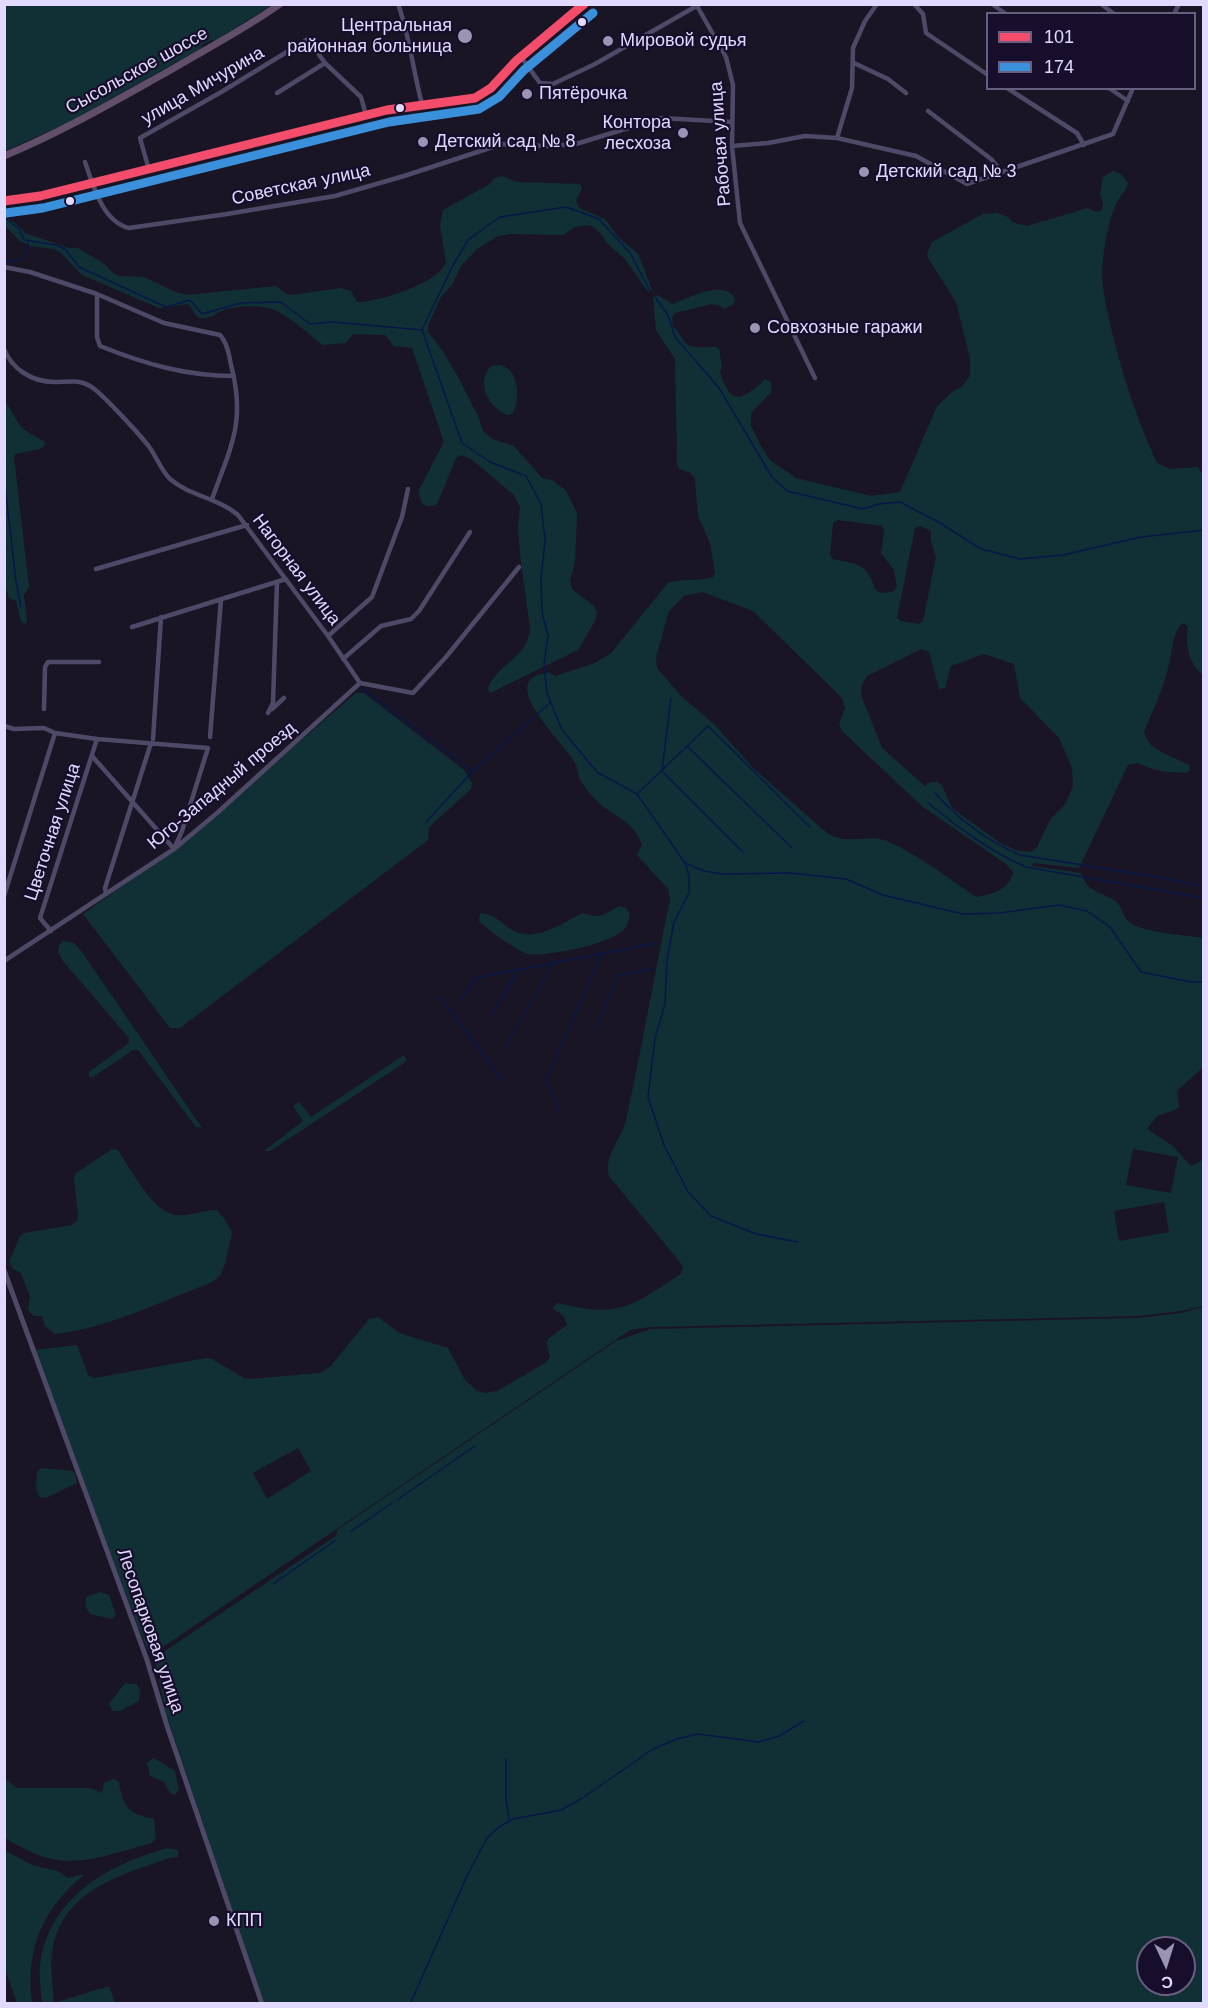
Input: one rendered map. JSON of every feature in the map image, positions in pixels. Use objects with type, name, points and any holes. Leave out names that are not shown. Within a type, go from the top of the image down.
[{"type":"highway","name":"Сысольское шоссе","points":[[4,156],[88,117],[214,45],[280,4]]},
{"type":"main road","points":[[4,201],[40,196],[366,115],[422,104],[466,100],[481,95],[491,88],[521,57],[585,4]]},
{"type":"street","points":[[398,4],[407,28],[414,74],[422,104]]},
{"type":"street","points":[[837,138],[852,88],[853,48],[877,4]]},
{"type":"street","points":[[914,4],[923,14],[926,33],[986,74]]},
{"type":"street","points":[[521,57],[540,83],[553,84],[595,64],[698,5]]},
{"type":"street","name":"Рабочая улица","points":[[698,5],[726,57],[733,85],[732,146],[740,223],[815,378]]},
{"type":"street","name":"улица Мичурина","points":[[149,170],[140,138],[308,39],[325,63]]},
{"type":"street","points":[[277,93],[325,63],[361,96],[366,115]]},
{"type":"street","points":[[854,63],[888,80],[906,93]]},
{"type":"street","points":[[1010,90],[1077,133],[1084,145]]},
{"type":"street","points":[[1112,90],[1128,101]]},
{"type":"street","points":[[732,146],[768,143],[805,136],[837,138],[916,156],[967,184],[1113,134],[1132,90]]},
{"type":"street","points":[[928,111],[991,159],[1002,172]]},
{"type":"street","name":"Советская улица","points":[[85,162],[92,183],[111,218],[117,224],[129,228],[335,196],[502,144],[547,146],[576,144],[661,118],[732,122]]},
{"type":"street","points":[[4,267],[30,272],[98,294],[164,323],[220,335],[227,348],[234,376],[238,423],[212,499]]},
{"type":"street","points":[[98,294],[97,337],[100,346],[134,359],[189,374],[234,376]]},
{"type":"street","name":"Нагорная улица","points":[[4,349],[13,364],[31,378],[50,382],[75,381],[92,386],[149,446],[169,478],[181,486],[230,508],[247,525],[360,683]]},
{"type":"street","points":[[328,636],[372,597],[402,517],[408,489]]},
{"type":"street","points":[[96,569],[247,525]]},
{"type":"street","points":[[343,659],[381,626],[411,619],[419,611],[470,532]]},
{"type":"street","points":[[360,683],[413,693],[440,664],[519,567]]},
{"type":"street","points":[[132,627],[286,579]]},
{"type":"street","points":[[277,582],[273,703],[268,712],[284,698]]},
{"type":"street","points":[[210,737],[221,599]]},
{"type":"street","points":[[106,893],[105,888],[152,741],[161,618]]},
{"type":"street","points":[[44,709],[46,664],[50,662],[99,662]]},
{"type":"street","name":"Юго-Западный проезд","points":[[4,961],[174,849],[360,683]]},
{"type":"street","points":[[4,726],[14,729],[44,728],[55,733],[97,739],[152,741],[207,748],[182,831],[174,849],[92,756]]},
{"type":"street","points":[[4,896],[55,733]]},
{"type":"street","name":"Цветочная улица","points":[[51,931],[40,918],[97,739]]},
{"type":"street","name":"Лесопарковая улица","points":[[4,1270],[147,1660],[167,1726],[262,2004]]},
{"type":"green space","points":[[5,5],[272,5],[215,41],[211,40],[202,45],[200,49],[69,122],[5,151]]},
{"type":"green space","points":[[1113,171],[1121,174],[1128,183],[1117,202],[1110,223],[1102,277],[1111,328],[1131,397],[1157,463],[1170,469],[1198,467],[1203,475],[1203,675],[1191,660],[1187,641],[1188,627],[1183,623],[1176,633],[1163,684],[1144,732],[1150,744],[1189,765],[1190,770],[1186,773],[1172,772],[1156,770],[1138,763],[1128,765],[1079,868],[1034,863],[1032,866],[1081,873],[1087,885],[1110,897],[1121,908],[1127,920],[1142,928],[1203,938],[1203,1067],[1177,1091],[1179,1107],[1157,1116],[1147,1129],[1173,1146],[1191,1166],[1203,1160],[1203,1306],[1138,1316],[650,1327],[630,1330],[157,1651],[148,1650],[35,1350],[77,1345],[88,1375],[94,1378],[206,1358],[249,1379],[320,1373],[330,1367],[369,1319],[378,1317],[399,1333],[448,1348],[465,1380],[477,1391],[485,1393],[497,1391],[547,1362],[550,1357],[548,1339],[567,1325],[564,1316],[553,1308],[557,1303],[595,1310],[618,1308],[643,1298],[681,1274],[683,1266],[609,1176],[608,1169],[611,1155],[624,1127],[638,1065],[670,899],[668,889],[637,855],[642,845],[633,829],[594,798],[583,784],[575,763],[535,709],[527,687],[531,679],[537,676],[548,672],[555,676],[595,663],[611,653],[668,583],[713,577],[715,573],[710,543],[698,516],[695,479],[691,473],[679,469],[677,464],[675,359],[656,330],[653,297],[657,295],[673,304],[696,294],[722,290],[735,298],[734,304],[724,309],[719,305],[711,304],[675,313],[672,317],[673,327],[688,345],[719,349],[722,367],[720,372],[728,391],[733,395],[744,396],[765,379],[771,382],[771,392],[751,413],[751,426],[770,460],[796,478],[871,496],[900,492],[937,406],[952,392],[963,386],[970,375],[970,358],[956,302],[928,258],[927,254],[932,242],[983,214],[997,213],[1008,217],[1014,223],[1027,226],[1088,208],[1096,212],[1102,210],[1103,203],[1100,194],[1103,177]],"holes":[[[838,520],[882,526],[884,531],[881,553],[894,570],[897,587],[894,591],[880,593],[862,567],[833,559],[830,555],[833,523]],[[920,526],[931,531],[931,541],[936,557],[923,621],[919,624],[901,621],[897,618],[915,528]],[[702,592],[753,611],[842,698],[845,708],[839,725],[842,731],[923,807],[1006,864],[1013,872],[1008,883],[993,893],[976,897],[923,861],[889,842],[873,838],[843,839],[827,833],[753,768],[714,724],[682,697],[657,668],[656,657],[669,611],[684,596]],[[921,649],[929,652],[939,689],[945,688],[951,666],[984,654],[1014,664],[1020,698],[1059,738],[1072,768],[1073,786],[1066,803],[1050,820],[1037,847],[1031,852],[1018,851],[1000,843],[952,808],[942,785],[931,782],[925,786],[882,748],[861,695],[862,685],[867,676]],[[1133,1149],[1178,1157],[1171,1193],[1126,1185]],[[1164,1202],[1169,1232],[1119,1241],[1114,1211]],[[298,1448],[311,1471],[267,1499],[253,1473]]]},
{"type":"green space","points":[[502,176],[517,182],[580,184],[582,189],[576,200],[579,208],[605,219],[618,237],[638,254],[652,290],[649,292],[646,289],[625,259],[592,226],[575,227],[563,235],[498,236],[477,249],[461,266],[452,285],[441,297],[428,325],[428,332],[458,377],[483,431],[492,439],[514,446],[542,478],[554,481],[566,491],[577,513],[575,562],[570,580],[572,589],[594,606],[597,613],[595,621],[578,650],[490,693],[488,688],[493,679],[524,647],[530,629],[520,554],[518,528],[520,507],[514,495],[471,459],[461,455],[456,458],[437,504],[426,506],[422,502],[419,490],[444,442],[412,348],[394,346],[385,335],[353,334],[346,343],[323,345],[297,324],[276,311],[264,307],[231,308],[203,318],[196,316],[188,304],[159,308],[82,275],[54,249],[31,246],[20,241],[5,226],[4,216],[25,233],[69,248],[78,248],[106,265],[118,276],[144,277],[186,295],[276,286],[291,295],[341,288],[351,291],[357,302],[362,302],[409,289],[421,284],[441,270],[446,263],[440,226],[443,210],[490,184],[494,178]]},
{"type":"green space","points":[[501,365],[513,375],[516,386],[517,399],[514,410],[512,414],[507,415],[490,400],[484,387],[486,373],[491,366]]},
{"type":"green space","points":[[5,401],[23,429],[44,441],[45,445],[40,449],[16,454],[14,457],[29,587],[24,595],[27,621],[25,624],[21,621],[16,601],[9,598],[5,585],[5,552],[7,550],[4,535]]},
{"type":"green space","points":[[356,693],[364,693],[464,770],[472,783],[471,789],[429,827],[428,840],[180,1028],[170,1028],[83,914],[174,849]]},
{"type":"green space","points":[[619,906],[626,908],[630,914],[627,926],[620,933],[581,948],[550,953],[524,953],[479,921],[480,913],[496,918],[518,933],[537,934],[583,913],[594,916],[602,915]]},
{"type":"green space","points":[[63,941],[74,943],[82,952],[202,1128],[196,1127],[138,1050],[133,1050],[93,1077],[89,1077],[89,1072],[129,1043],[129,1038],[63,961],[58,952],[59,945]]},
{"type":"green space","points":[[404,1055],[406,1059],[404,1063],[270,1151],[264,1151],[303,1121],[293,1106],[299,1102],[311,1117]]},
{"type":"green space","points":[[112,1149],[118,1150],[142,1188],[166,1212],[180,1215],[217,1210],[232,1233],[225,1264],[220,1276],[210,1283],[113,1320],[55,1334],[45,1326],[42,1316],[34,1316],[28,1310],[30,1297],[21,1273],[13,1269],[9,1262],[20,1236],[24,1233],[72,1225],[77,1221],[74,1178],[76,1173]]},
{"type":"green space","points":[[1203,1307],[1203,2003],[264,2003],[166,1714],[156,1665],[165,1651],[336,1536],[337,1530],[616,1341],[650,1329],[1138,1318],[1181,1313]]},
{"type":"green space","points":[[41,1468],[72,1471],[75,1473],[77,1483],[41,1498],[36,1486],[37,1472]]},
{"type":"green space","points":[[100,1592],[109,1595],[116,1615],[112,1619],[90,1614],[86,1607],[86,1597]]},
{"type":"green space","points":[[125,1683],[136,1684],[140,1690],[139,1701],[120,1711],[113,1711],[109,1704]]},
{"type":"green space","points":[[154,1758],[175,1771],[179,1790],[175,1795],[170,1793],[164,1782],[150,1776],[147,1763]]},
{"type":"green space","points":[[5,1779],[17,1788],[90,1788],[102,1793],[104,1783],[113,1779],[119,1782],[122,1798],[128,1808],[138,1815],[154,1819],[156,1838],[152,1843],[77,1861],[52,1859],[34,1853],[5,1838]]},
{"type":"green space","points":[[168,1848],[178,1850],[178,1857],[169,1858],[113,1879],[80,1900],[67,1914],[58,1931],[52,1952],[54,2003],[42,2003],[40,1966],[45,1942],[55,1921],[68,1903],[103,1874],[146,1855]]},
{"type":"green space","points":[[4,1850],[32,1865],[58,1871],[68,1878],[85,1874],[58,1901],[40,1931],[31,1965],[32,2003],[17,2003],[5,1969]]},
{"type":"green space","points":[[109,1986],[115,2003],[54,2003]]},
{"type":"waterway","points":[[422,330],[453,265],[468,240],[500,217],[566,207],[599,219],[630,253],[650,291]]},
{"type":"waterway","points":[[4,217],[19,229],[24,240],[57,245],[66,250],[79,267],[166,307],[190,300],[202,314],[241,303],[281,302],[310,324],[333,322],[422,330],[462,443],[490,462],[526,476],[541,504],[545,540],[541,579],[542,612],[548,636],[544,665],[547,693],[562,730],[597,772],[637,794],[685,863],[704,871],[722,874],[790,873],[846,879],[883,895],[963,914],[999,913],[1059,905],[1087,911],[1110,927],[1141,972],[1191,982],[1204,982]]},
{"type":"waterway","points":[[4,262],[16,261],[22,257],[29,240]]},
{"type":"waterway","points":[[655,297],[668,315],[675,337],[719,388],[772,477],[787,491],[863,509],[879,504],[900,502],[940,523],[981,549],[1020,559],[1063,555],[1141,537],[1204,530]]},
{"type":"waterway","points":[[4,477],[21,607]]},
{"type":"waterway","points":[[361,688],[472,771]]},
{"type":"waterway","points":[[671,698],[662,771],[743,852]]},
{"type":"waterway","points":[[426,822],[473,771],[551,702]]},
{"type":"waterway","points":[[637,794],[708,726],[810,827]]},
{"type":"waterway","points":[[687,746],[792,848]]},
{"type":"waterway","points":[[935,793],[953,812],[974,828],[1020,855],[1169,879],[1204,887]]},
{"type":"waterway","points":[[928,803],[999,854],[1026,867],[1204,898]]},
{"type":"waterway","points":[[686,865],[689,876],[689,893],[674,922],[667,960],[665,1004],[655,1038],[648,1097],[664,1145],[688,1192],[711,1216],[756,1234],[798,1242]]},
{"type":"waterway","points":[[462,999],[475,978],[657,943]]},
{"type":"waterway","points":[[560,1112],[546,1080],[602,953]]},
{"type":"waterway","points":[[504,1049],[554,962]]},
{"type":"waterway","points":[[596,1028],[619,975],[653,969]]},
{"type":"waterway","points":[[491,1016],[518,970]]},
{"type":"waterway","points":[[440,997],[502,1080]]},
{"type":"waterway","points":[[397,1500],[475,1446]]},
{"type":"waterway","points":[[350,1532],[392,1503]]},
{"type":"waterway","points":[[273,1584],[336,1540]]},
{"type":"waterway","points":[[410,2004],[467,1876],[487,1838],[499,1827],[513,1819],[561,1810],[581,1799],[653,1749],[677,1739],[698,1734],[759,1742],[779,1736],[804,1721]]},
{"type":"waterway","points":[[506,1759],[506,1799],[509,1820]]},
{"type":"transit line","name":"101","points":[[4,201],[40,196],[387,110],[475,98],[491,88],[516,61],[584,4]]},
{"type":"transit line","name":"174","points":[[6,213],[43,208],[389,122],[479,109],[499,97],[524,70],[593,13]]},
{"type":"place","name":"Центральная районная больница","points":[[465,36]]},
{"type":"place","name":"Мировой судья","points":[[608,41]]},
{"type":"place","name":"Пятёрочка","points":[[527,94]]},
{"type":"place","name":"Контора лесхоза","points":[[683,133]]},
{"type":"place","name":"Детский сад № 8","points":[[423,142]]},
{"type":"place","name":"Детский сад № 3","points":[[864,172]]},
{"type":"place","name":"Совхозные гаражи","points":[[755,328]]},
{"type":"place","name":"КПП","points":[[214,1921]]}]
